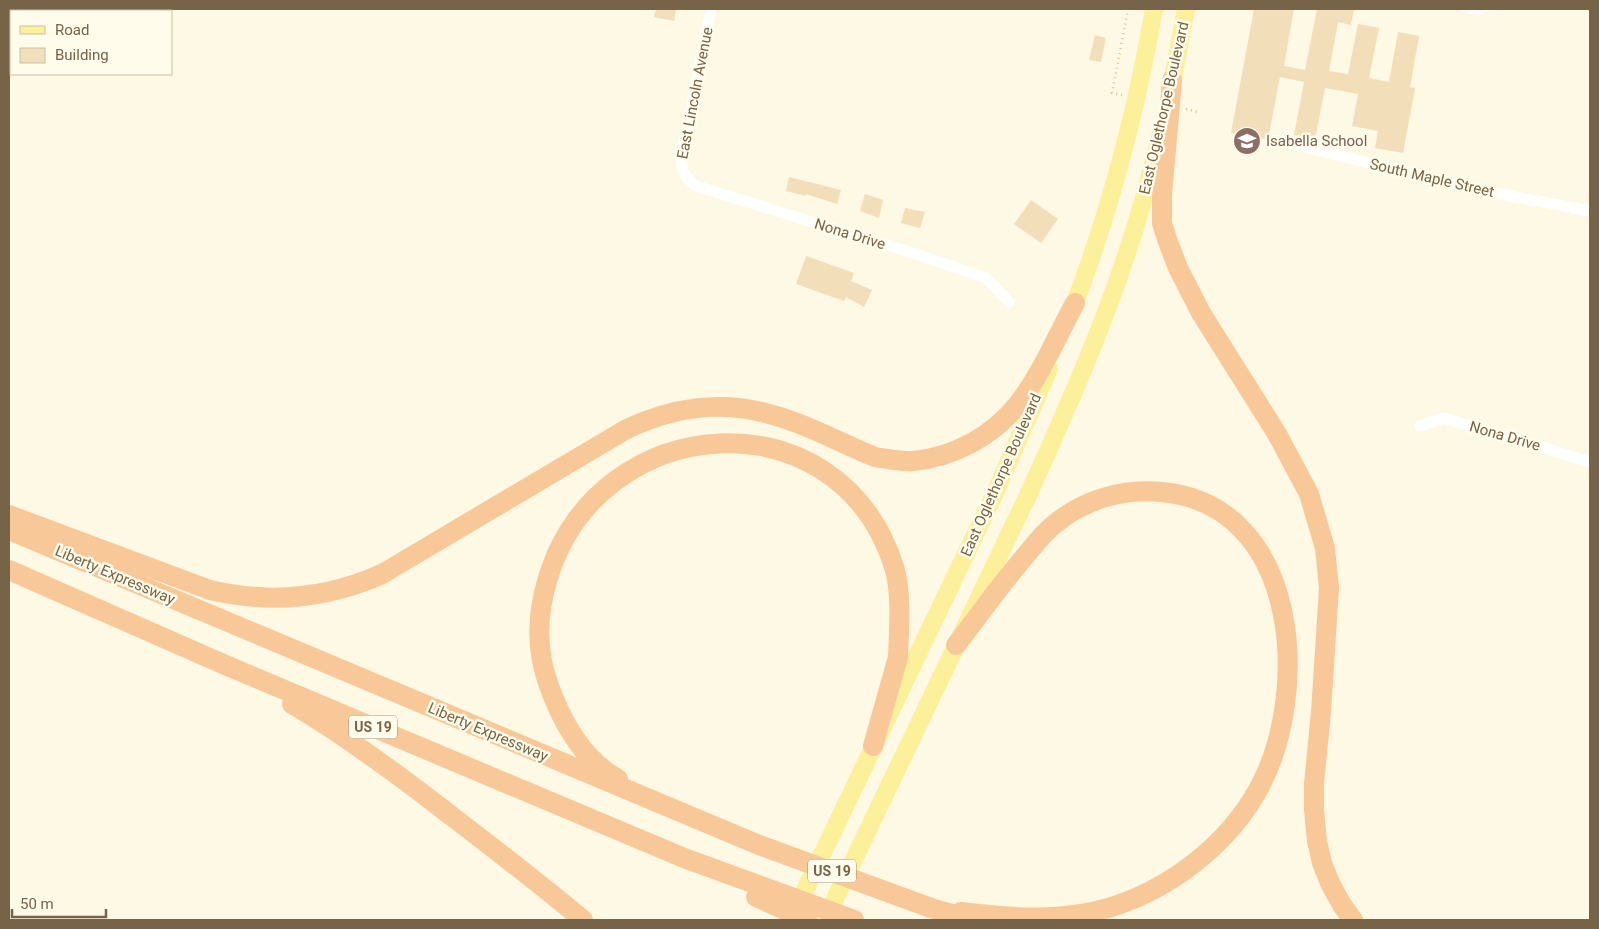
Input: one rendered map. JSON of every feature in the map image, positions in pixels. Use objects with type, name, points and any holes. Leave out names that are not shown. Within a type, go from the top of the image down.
[{"type":"highway","points":[[1172,80],[1162,196],[1162,224],[1178,268],[1202,313],[1277,434],[1310,494],[1325,548],[1329,588],[1314,784],[1314,810],[1317,841],[1322,863],[1330,883],[1352,920]]},
{"type":"highway","points":[[9,515],[210,590],[229,595],[288,599],[327,593],[355,585],[382,574],[625,430],[642,422],[677,411],[733,407],[760,412],[785,419],[875,457],[890,460],[912,461],[928,459],[959,449],[988,433],[1019,403],[1034,381],[1075,304]]},
{"type":"highway","points":[[679,812],[609,774],[584,751],[555,702],[541,660],[539,634],[540,609],[551,568],[561,544],[574,523],[608,485],[629,470],[661,455],[697,445],[720,443],[767,448],[808,462],[832,477],[850,492],[876,525],[896,574],[899,608],[898,657],[873,746]]},
{"type":"highway","points":[[931,908],[995,916],[1049,918],[1079,915],[1108,908],[1136,898],[1160,886],[1190,866],[1224,836],[1242,815],[1258,791],[1277,747],[1283,721],[1286,694],[1288,652],[1285,627],[1275,585],[1263,557],[1251,538],[1225,513],[1207,503],[1171,492],[1144,491],[1111,495],[1074,510],[1055,523],[1005,579],[956,645]]},
{"type":"highway","name":"Liberty Expressway","points":[[9,530],[759,846],[931,908],[973,920]]},
{"type":"highway","name":"US 19","points":[[9,570],[223,664],[684,858],[737,883],[854,920]]},
{"type":"highway","points":[[223,664],[314,717],[369,754],[529,875],[583,920]]},
{"type":"highway","points":[[737,883],[807,920]]},
{"type":"main road","name":"East Oglethorpe Boulevard","points":[[791,920],[996,491],[1051,365],[1075,304],[1112,189],[1132,116],[1154,9]]},
{"type":"main road","name":"East Oglethorpe Boulevard","points":[[825,920],[1030,491],[1091,349],[1140,213],[1162,133],[1186,9]]},
{"type":"street","name":"East Lincoln Avenue","points":[[685,176],[681,168],[682,152],[711,9]]},
{"type":"street","name":"South Maple Street","points":[[1275,140],[1479,190],[1590,211]]},
{"type":"street","name":"Nona Drive","points":[[685,176],[696,186],[916,254],[986,278],[1009,302]]},
{"type":"street","name":"Nona Drive","points":[[1420,426],[1444,418],[1590,462]]},
{"type":"lane","points":[[1463,9],[1480,12],[1486,9]]},
{"type":"path","points":[[1112,93],[1128,9]]},
{"type":"building","points":[[656,9],[676,9],[674,21],[654,17]]},
{"type":"building","points":[[1254,9],[1294,9],[1284,66],[1305,70],[1317,9],[1354,9],[1351,25],[1338,22],[1329,71],[1348,74],[1358,24],[1379,28],[1369,78],[1389,82],[1398,32],[1419,36],[1410,87],[1415,88],[1403,153],[1375,148],[1378,131],[1352,126],[1358,94],[1325,88],[1315,139],[1294,135],[1304,82],[1280,77],[1268,140],[1231,133]]},
{"type":"building","points":[[1095,35],[1106,38],[1101,62],[1089,60]]},
{"type":"building","points":[[789,177],[841,190],[837,204],[806,194],[806,196],[786,191]]},
{"type":"building","points":[[865,194],[883,200],[879,218],[860,211]]},
{"type":"building","points":[[1031,200],[1058,219],[1041,243],[1014,224]]},
{"type":"building","points":[[905,208],[925,212],[920,228],[901,223]]},
{"type":"building","points":[[806,256],[854,273],[851,281],[872,290],[864,307],[846,297],[844,301],[796,284]]},
{"type":"place","name":"Isabella School","points":[[1247,141]]}]
